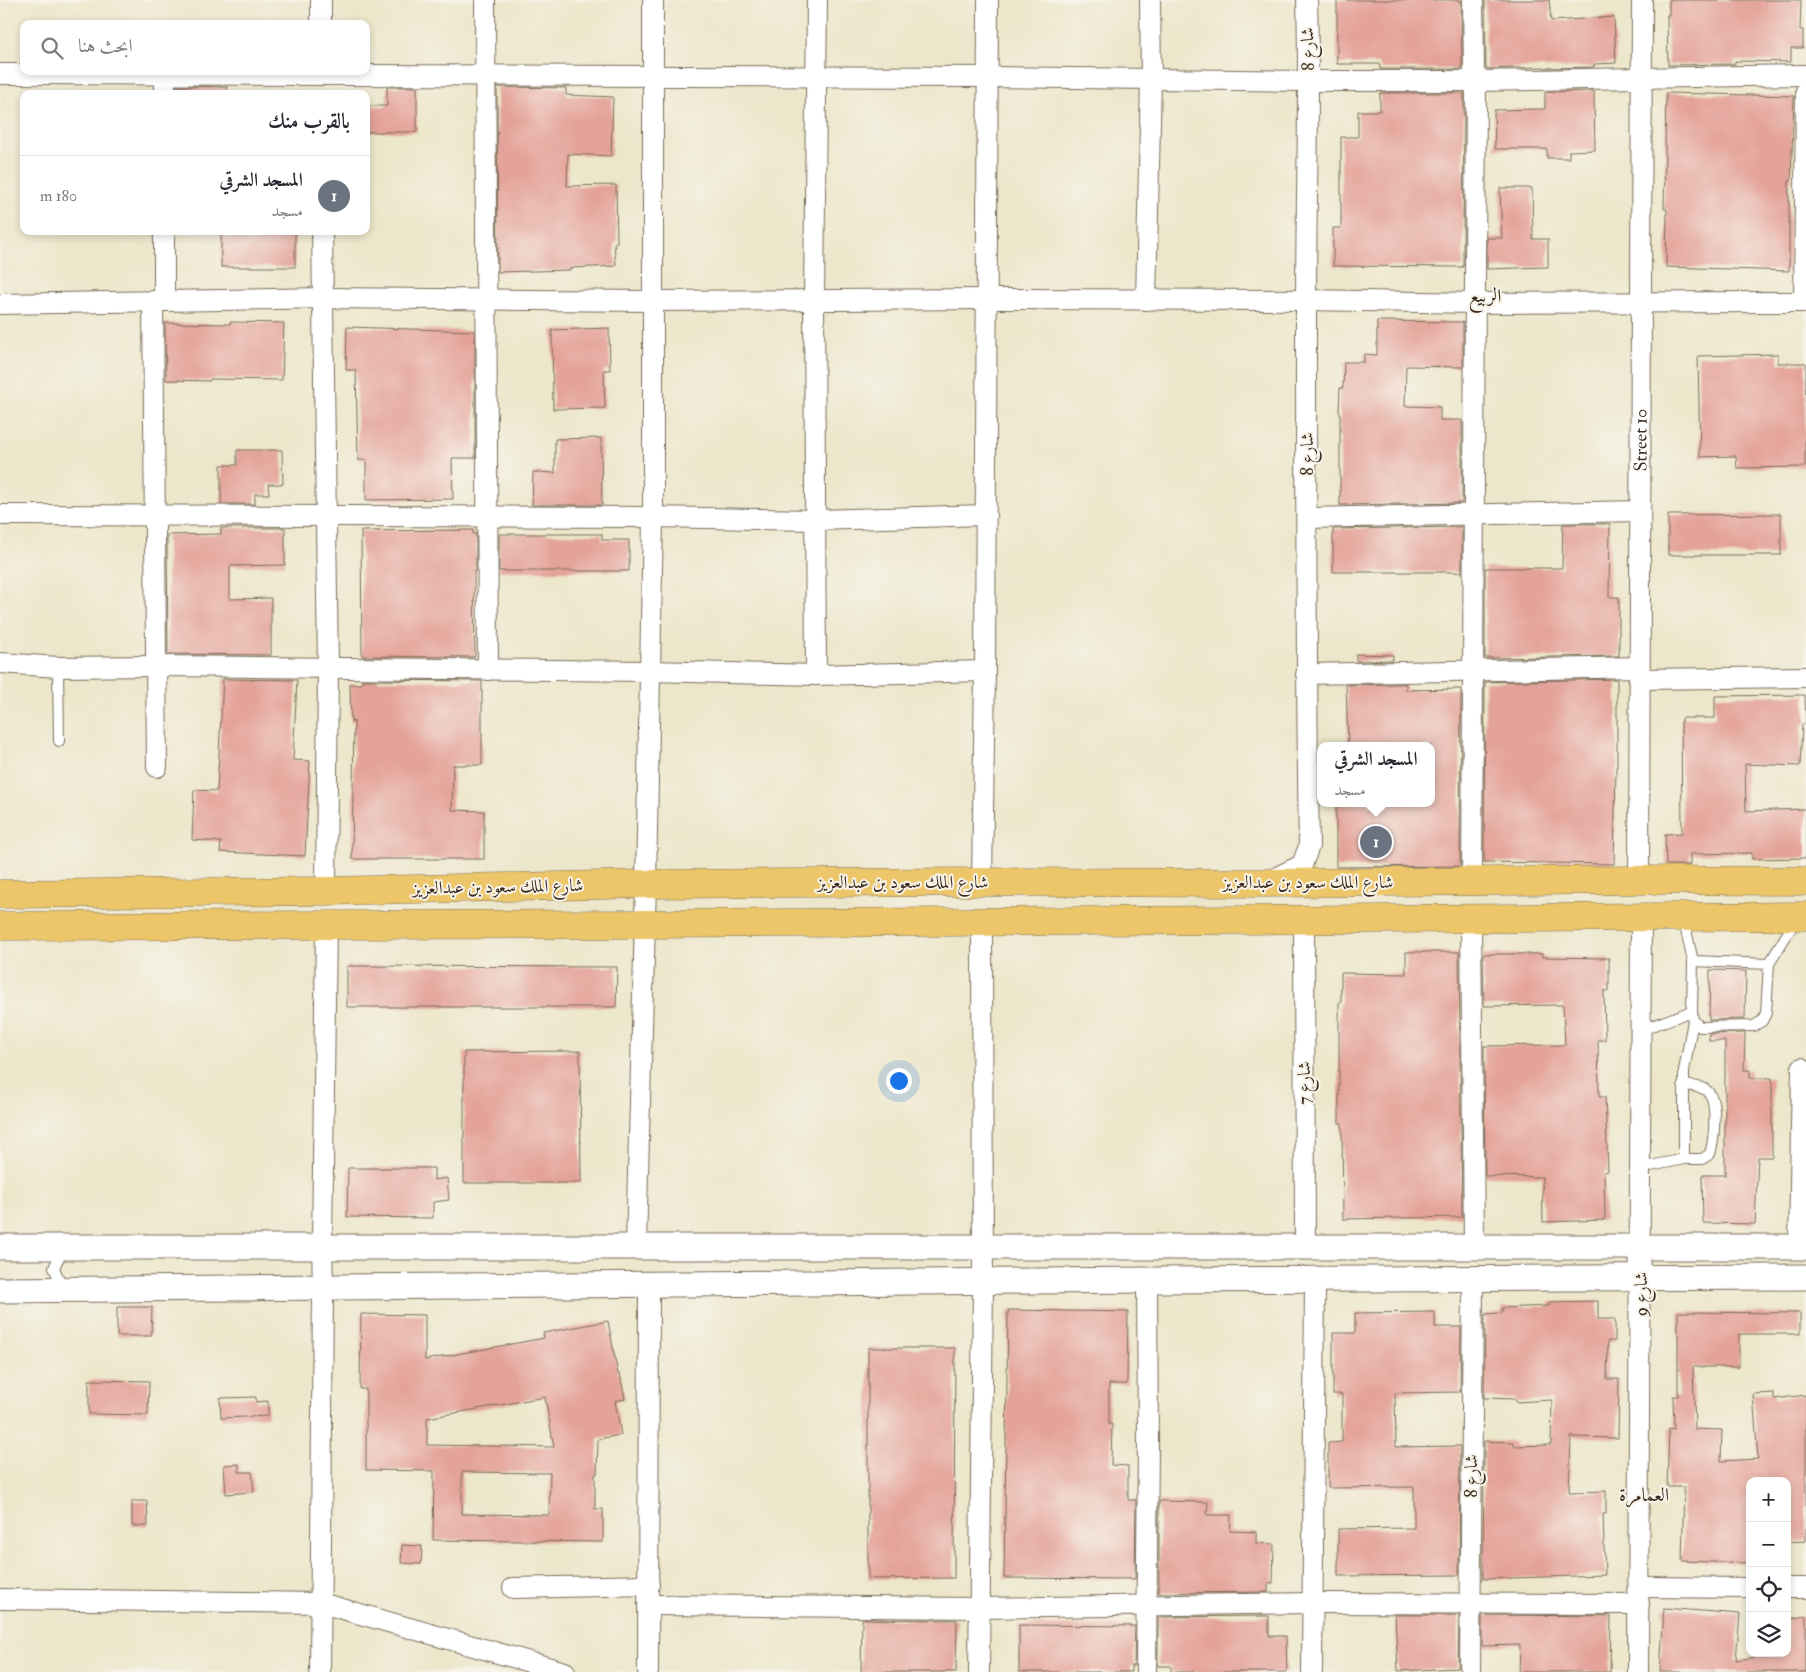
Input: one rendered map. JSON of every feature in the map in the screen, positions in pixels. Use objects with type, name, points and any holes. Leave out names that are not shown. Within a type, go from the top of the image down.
[{"type":"main road","name":"شارع الملك سعود بن عبدالعزيز","points":[[0,894],[326,891],[646,884],[1806,881]]},
{"type":"main road","name":"شارع الملك سعود بن عبدالعزيز","points":[[0,926],[326,926],[1802,916]]},
{"type":"street","points":[[321,0],[321,20]]},
{"type":"street","points":[[485,0],[488,670]]},
{"type":"street","points":[[636,1246],[646,884],[653,517],[653,0]]},
{"type":"street","points":[[816,675],[817,520],[814,300],[817,0]]},
{"type":"street","points":[[982,882],[985,671],[988,0]]},
{"type":"street","points":[[1146,300],[1151,79],[1150,0]]},
{"type":"street","name":"شارع 8","points":[[1265,883],[1302,865],[1309,846],[1306,674],[1306,300],[1309,81],[1307,0]]},
{"type":"street","points":[[1472,882],[1476,81],[1474,70],[1473,0]]},
{"type":"street","name":"Street 10","points":[[1639,880],[1642,0]]},
{"type":"street","points":[[0,74],[165,84],[485,76],[1476,81],[1806,74]]},
{"type":"street","points":[[0,304],[323,298],[653,301],[1306,300],[1475,303],[1805,302],[1806,91]]},
{"type":"street","points":[[157,767],[158,666],[155,516],[158,301],[164,235]]},
{"type":"street","points":[[322,235],[328,668],[326,891]]},
{"type":"street","points":[[1307,518],[1640,511]]},
{"type":"street","points":[[0,515],[653,517],[817,520],[986,515]]},
{"type":"street","points":[[0,663],[58,667],[158,666],[650,670],[816,675],[985,671]]},
{"type":"street","points":[[1306,674],[1472,670],[1806,677]]},
{"type":"street","name":"شارع 9","points":[[1638,1672],[1641,916]]},
{"type":"street","points":[[1471,918],[1474,1246]]},
{"type":"street","name":"شارع 7","points":[[1304,920],[1305,1246]]},
{"type":"street","points":[[979,1672],[983,1282],[982,922]]},
{"type":"street","points":[[320,1672],[326,926]]},
{"type":"street","points":[[0,1247],[1802,1247],[1802,1068]]},
{"type":"street","points":[[0,1290],[1147,1280],[1806,1277]]},
{"type":"street","name":"شارع 8","points":[[1470,1672],[1472,1279]]},
{"type":"street","points":[[1146,1672],[1148,1605],[1147,1280]]},
{"type":"street","points":[[1312,1672],[1315,1280]]},
{"type":"street","points":[[648,1672],[649,1284]]},
{"type":"street","points":[[513,1588],[649,1585]]},
{"type":"street","points":[[648,1605],[980,1608],[1312,1603],[1470,1604],[1639,1596],[1746,1588]]},
{"type":"street","points":[[1791,1588],[1806,1588]]},
{"type":"street","points":[[0,1599],[320,1603],[552,1670]]},
{"type":"lane","points":[[58,667],[59,741]]},
{"type":"lane","points":[[1683,916],[1692,961],[1693,1015],[1683,1085],[1684,1159]]},
{"type":"lane","points":[[1693,1015],[1700,1027],[1754,1026],[1762,1021],[1766,1013],[1769,964],[1802,916]]},
{"type":"lane","points":[[1692,961],[1769,964]]},
{"type":"lane","points":[[1641,1030],[1693,1015]]},
{"type":"lane","points":[[1641,1168],[1684,1159],[1702,1159],[1710,1154],[1713,1145],[1714,1105],[1712,1096],[1705,1089],[1683,1085]]},
{"type":"lane","points":[[68,1247],[58,1259],[54,1268],[59,1279],[69,1289]]},
{"type":"building","points":[[1337,0],[1461,0],[1462,69],[1380,69],[1380,64],[1337,64]]},
{"type":"building","points":[[1485,0],[1549,0],[1551,21],[1614,17],[1616,63],[1594,64],[1594,67],[1486,69]]},
{"type":"building","points":[[1669,0],[1801,0],[1800,30],[1803,30],[1803,48],[1791,48],[1791,62],[1735,61],[1735,64],[1668,65],[1667,15],[1669,15]]},
{"type":"building","points":[[177,86],[227,87],[227,90],[177,90]]},
{"type":"building","points":[[387,87],[417,87],[417,132],[370,132],[370,106],[387,106]]},
{"type":"building","points":[[497,87],[566,88],[566,95],[613,97],[611,156],[568,154],[567,186],[616,185],[617,243],[614,243],[616,266],[570,268],[570,270],[498,272]]},
{"type":"building","points":[[1594,91],[1595,150],[1569,151],[1569,158],[1547,158],[1547,149],[1495,149],[1494,110],[1545,109],[1545,92]]},
{"type":"building","points":[[1380,93],[1464,93],[1463,267],[1333,266],[1333,228],[1341,228],[1341,137],[1358,137],[1358,111],[1380,111]]},
{"type":"building","points":[[1666,93],[1794,96],[1791,181],[1789,181],[1789,271],[1666,267],[1667,209],[1664,209]]},
{"type":"building","points":[[1500,188],[1532,188],[1533,239],[1548,239],[1548,267],[1487,269],[1487,238],[1502,238]]},
{"type":"building","points":[[221,235],[295,235],[295,267],[221,267]]},
{"type":"building","points":[[1377,321],[1463,322],[1463,367],[1406,366],[1405,406],[1440,407],[1440,420],[1462,420],[1462,503],[1340,505],[1339,412],[1340,388],[1343,388],[1344,362],[1364,362],[1364,354],[1377,355]]},
{"type":"building","points":[[230,322],[284,323],[282,380],[166,380],[165,323],[230,324]]},
{"type":"building","points":[[347,327],[475,331],[475,458],[452,458],[453,499],[366,500],[366,460],[358,460],[356,370],[346,370]]},
{"type":"building","points":[[609,328],[610,370],[604,370],[605,408],[553,409],[552,330]]},
{"type":"building","points":[[1778,354],[1778,363],[1806,363],[1805,467],[1737,468],[1736,456],[1700,457],[1698,356]]},
{"type":"building","points":[[601,438],[602,505],[532,505],[533,472],[555,473],[555,439]]},
{"type":"building","points":[[237,450],[282,450],[283,484],[268,484],[269,494],[255,494],[255,504],[221,504],[221,465],[237,465]]},
{"type":"building","points":[[1781,514],[1781,555],[1668,555],[1668,515]]},
{"type":"building","points":[[1563,524],[1610,524],[1609,597],[1619,597],[1619,656],[1485,658],[1485,568],[1562,568]]},
{"type":"building","points":[[1462,527],[1462,572],[1333,572],[1333,529]]},
{"type":"building","points":[[221,528],[285,528],[285,565],[230,566],[230,599],[271,598],[271,655],[168,654],[167,535],[221,534]]},
{"type":"building","points":[[473,530],[473,534],[476,534],[476,571],[474,571],[475,657],[362,656],[361,531]]},
{"type":"building","points":[[499,534],[602,534],[602,540],[629,540],[629,571],[499,571]]},
{"type":"building","points":[[1356,654],[1393,655],[1393,660],[1356,661]]},
{"type":"building","points":[[223,679],[297,680],[293,760],[310,761],[305,856],[220,852],[221,842],[192,840],[194,790],[217,791]]},
{"type":"building","points":[[1617,679],[1614,864],[1484,862],[1485,682]]},
{"type":"building","points":[[362,680],[482,681],[482,765],[453,765],[452,810],[484,811],[484,859],[352,859],[354,721],[351,722],[350,684],[362,684]]},
{"type":"building","points":[[1406,684],[1406,690],[1461,689],[1460,866],[1336,867],[1336,807],[1435,807],[1435,742],[1348,742],[1346,685]]},
{"type":"building","points":[[1805,695],[1806,724],[1802,724],[1800,766],[1745,764],[1746,811],[1806,809],[1806,858],[1752,859],[1752,853],[1690,854],[1690,865],[1666,865],[1665,834],[1682,833],[1681,718],[1715,718],[1715,696]]},
{"type":"building","points":[[1406,952],[1459,952],[1462,1217],[1343,1219],[1342,1123],[1339,1123],[1339,1003],[1341,1003],[1341,973],[1406,974]]},
{"type":"building","points":[[1483,954],[1542,954],[1542,957],[1609,958],[1609,991],[1604,991],[1605,1040],[1598,1040],[1599,1097],[1605,1097],[1608,1171],[1604,1172],[1605,1220],[1543,1222],[1542,1177],[1485,1176],[1484,1046],[1565,1045],[1563,1005],[1484,1006]]},
{"type":"building","points":[[347,966],[617,967],[616,1007],[347,1007]]},
{"type":"building","points":[[1710,970],[1746,971],[1745,1019],[1709,1020]]},
{"type":"building","points":[[1745,1033],[1744,1070],[1750,1070],[1750,1078],[1772,1078],[1772,1157],[1758,1157],[1755,1224],[1703,1223],[1702,1175],[1725,1175],[1725,1041],[1709,1041],[1709,1034]]},
{"type":"building","points":[[580,1051],[581,1183],[464,1183],[464,1052]]},
{"type":"building","points":[[348,1168],[434,1168],[434,1180],[447,1178],[449,1200],[433,1202],[433,1218],[347,1217]]},
{"type":"building","points":[[1598,1301],[1598,1319],[1615,1319],[1615,1341],[1608,1341],[1607,1379],[1619,1379],[1618,1438],[1571,1437],[1569,1492],[1606,1491],[1606,1514],[1603,1514],[1605,1575],[1483,1579],[1484,1441],[1514,1442],[1514,1446],[1551,1444],[1552,1400],[1516,1402],[1516,1399],[1484,1398],[1485,1314],[1502,1313],[1502,1308],[1549,1306],[1549,1302]]},
{"type":"building","points":[[117,1307],[152,1307],[151,1336],[117,1336]]},
{"type":"building","points":[[1008,1310],[1128,1312],[1127,1384],[1109,1384],[1109,1424],[1112,1424],[1111,1465],[1128,1466],[1128,1500],[1136,1500],[1135,1579],[1004,1578]]},
{"type":"building","points":[[1435,1312],[1435,1327],[1461,1327],[1460,1392],[1395,1393],[1396,1447],[1460,1446],[1459,1575],[1338,1576],[1338,1529],[1414,1528],[1414,1487],[1328,1488],[1328,1443],[1342,1442],[1342,1394],[1333,1394],[1333,1333],[1355,1333],[1355,1313]]},
{"type":"building","points":[[1678,1312],[1800,1313],[1800,1334],[1739,1334],[1739,1367],[1693,1367],[1695,1429],[1722,1430],[1721,1461],[1758,1459],[1753,1394],[1774,1393],[1774,1399],[1806,1395],[1806,1541],[1791,1542],[1791,1477],[1746,1477],[1746,1563],[1682,1561],[1684,1487],[1667,1487],[1669,1428],[1674,1429],[1673,1396],[1678,1396]]},
{"type":"building","points":[[361,1314],[425,1315],[425,1360],[544,1338],[543,1333],[608,1321],[618,1374],[620,1374],[625,1399],[615,1401],[621,1435],[598,1439],[595,1509],[603,1509],[603,1542],[433,1540],[434,1471],[366,1470],[366,1389],[360,1389]],"holes":[[[545,1397],[554,1447],[427,1445],[427,1418]],[[462,1472],[550,1473],[549,1515],[462,1514]]]},
{"type":"building","points":[[868,1348],[955,1348],[954,1578],[868,1579]]},
{"type":"building","points":[[89,1380],[149,1381],[148,1415],[89,1414]]},
{"type":"building","points":[[256,1397],[256,1402],[268,1401],[268,1416],[221,1418],[220,1398]]},
{"type":"building","points":[[239,1464],[239,1472],[252,1472],[254,1492],[226,1494],[224,1465]]},
{"type":"building","points":[[132,1501],[147,1501],[148,1526],[132,1526]]},
{"type":"building","points":[[1159,1501],[1208,1502],[1207,1515],[1231,1515],[1230,1531],[1256,1532],[1256,1543],[1274,1544],[1273,1583],[1268,1583],[1268,1592],[1159,1593]]},
{"type":"building","points":[[402,1545],[422,1546],[421,1564],[401,1563]]},
{"type":"building","points":[[1664,1608],[1740,1614],[1736,1660],[1758,1657],[1791,1657],[1791,1618],[1806,1616],[1806,1672],[1660,1672]]},
{"type":"building","points":[[1395,1615],[1459,1615],[1458,1668],[1398,1671]]},
{"type":"building","points":[[1482,1615],[1611,1616],[1610,1672],[1519,1672],[1520,1645],[1482,1646]]},
{"type":"building","points":[[1269,1616],[1269,1636],[1286,1636],[1287,1672],[1171,1672],[1171,1666],[1158,1666],[1158,1617]]},
{"type":"building","points":[[862,1619],[957,1620],[956,1672],[861,1672]]},
{"type":"building","points":[[1019,1625],[1135,1626],[1134,1666],[1131,1666],[1131,1672],[1019,1672]]},
{"type":"place","name":"المسجد الشرقي","points":[[1376,842]]},
{"type":"district","name":"الربيع","points":[[1485,296]]},
{"type":"district","name":"العمامرة","points":[[1644,1495]]}]
